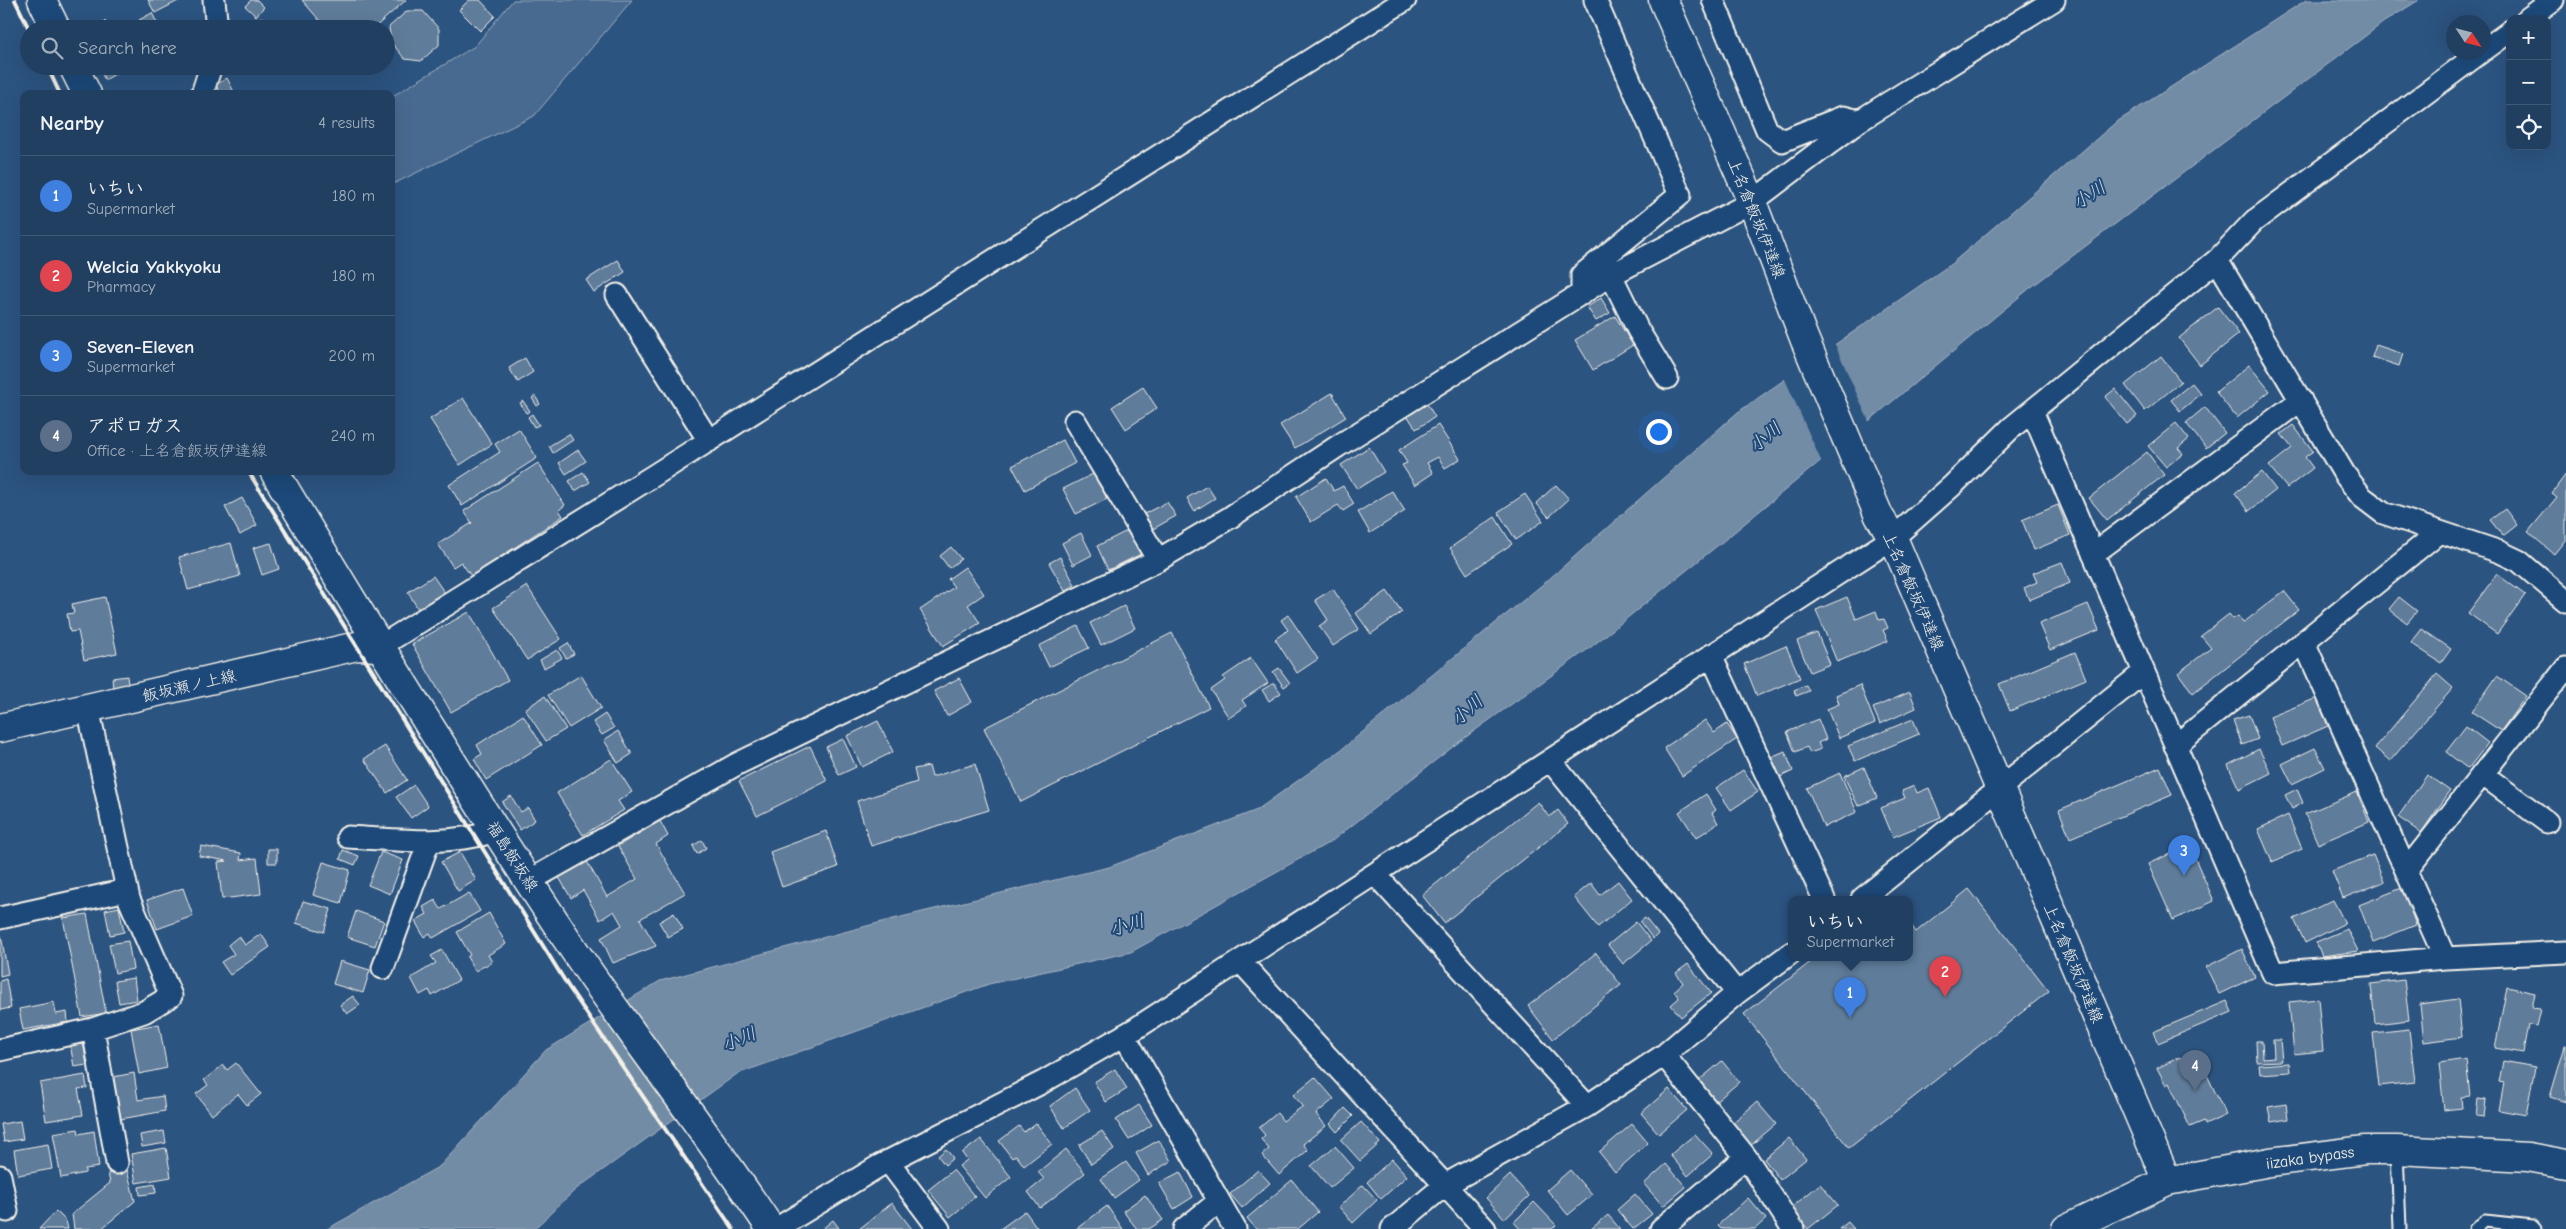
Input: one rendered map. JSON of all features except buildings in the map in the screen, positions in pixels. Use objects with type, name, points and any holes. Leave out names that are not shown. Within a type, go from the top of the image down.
[{"type":"main road","points":[[42,0],[52,20]]},
{"type":"main road","name":"上名倉飯坂伊達線","points":[[1662,0],[1752,202],[1804,338],[2000,788],[2167,1181]]},
{"type":"main road","points":[[78,75],[85,90]]},
{"type":"main road","name":"福島飯坂線","points":[[276,475],[379,646],[496,831],[576,952],[769,1224]]},
{"type":"main road","name":"飯坂瀬ノ上線","points":[[0,728],[357,646],[379,646]]},
{"type":"main road","name":"iizaka bypass","points":[[2066,1229],[2167,1181],[2270,1162],[2365,1150],[2397,1150],[2528,1157],[2566,1164]]},
{"type":"street","points":[[214,0],[216,20]]},
{"type":"street","points":[[379,646],[709,441],[1405,0]]},
{"type":"street","points":[[1582,294],[1582,275],[1680,195],[1595,0]]},
{"type":"street","points":[[1712,0],[1767,130],[1782,141],[1843,117],[1859,121]]},
{"type":"street","points":[[529,881],[738,764],[1158,560],[1230,518],[1338,446],[1611,275],[1752,202],[1859,121],[2054,0]]},
{"type":"street","points":[[2532,15],[2553,0]]},
{"type":"street","points":[[2491,45],[2506,34]]},
{"type":"street","points":[[769,1224],[1043,1082],[1124,1035],[1711,656],[1886,527],[2032,411],[2217,260],[2254,221],[2470,60]]},
{"type":"street","points":[[203,90],[208,75]]},
{"type":"street","points":[[2217,260],[2345,475],[2362,497],[2383,513],[2500,552],[2519,561],[2566,601]]},
{"type":"street","points":[[1611,275],[1638,330],[1667,378]]},
{"type":"street","points":[[617,295],[709,441]]},
{"type":"street","points":[[2093,554],[2301,400]]},
{"type":"street","points":[[2032,411],[2273,973],[2445,958],[2566,952]]},
{"type":"street","points":[[1075,421],[1158,560]]},
{"type":"street","points":[[2175,746],[2440,532]]},
{"type":"street","points":[[2304,642],[2445,958]]},
{"type":"street","points":[[1711,656],[1823,896]]},
{"type":"street","points":[[2406,871],[2566,668]]},
{"type":"street","points":[[1866,896],[2144,672]]},
{"type":"street","points":[[0,1050],[93,1029],[144,1012],[171,996],[127,890],[88,708]]},
{"type":"street","points":[[1550,760],[1737,993]]},
{"type":"street","points":[[2482,774],[2547,822]]},
{"type":"street","points":[[348,837],[429,841],[475,837],[496,831]]},
{"type":"street","points":[[383,968],[429,841]]},
{"type":"street","points":[[1375,874],[1587,1106]]},
{"type":"street","points":[[0,918],[127,890]]},
{"type":"street","points":[[1392,1229],[1445,1185],[1587,1106],[1664,1055],[1737,993],[1788,956]]},
{"type":"street","points":[[1240,961],[1485,1229]]},
{"type":"street","points":[[93,1029],[117,1163]]},
{"type":"street","points":[[1124,1035],[1234,1229]]},
{"type":"street","points":[[1664,1055],[1746,1157],[1793,1229]]},
{"type":"street","points":[[1661,1229],[1746,1157]]},
{"type":"street","points":[[888,1161],[939,1229]]},
{"type":"street","points":[[0,1176],[7,1210]]},
{"type":"street","points":[[1184,1229],[1218,1202]]},
{"type":"lane","points":[[2397,1150],[2400,1229]]},
{"type":"lane","points":[[2475,1229],[2485,1221],[2532,1226],[2535,1229]]},
{"type":"shaded area","points":[[513,0],[632,0],[534,116],[395,183],[395,95],[475,46]]},
{"type":"water","name":"小川","points":[[2306,0],[2419,0],[2384,22],[2030,288],[1727,538],[1591,647],[1459,742],[1332,841],[1131,952],[989,984],[737,1074],[575,1190],[534,1229],[327,1229],[440,1166],[546,1050],[660,981],[893,919],[1109,867],[1257,810],[1342,749],[1548,580],[1738,412],[1951,264],[2115,123]]},
{"type":"pier","points":[[1834,342],[1870,424],[1822,463],[1784,377]]},
{"type":"railway","points":[[15,0],[25,20]]},
{"type":"railway","points":[[51,75],[58,90]]},
{"type":"railway","points":[[250,475],[568,986],[733,1229]]},
{"type":"place","name":"Seven-Eleven","points":[[2184,876]]},
{"type":"place","name":"Welcia Yakkyoku","points":[[1945,997]]},
{"type":"place","name":"いちい","points":[[1850,1018]]},
{"type":"place","name":"アポロガス","points":[[2195,1091]]}]
